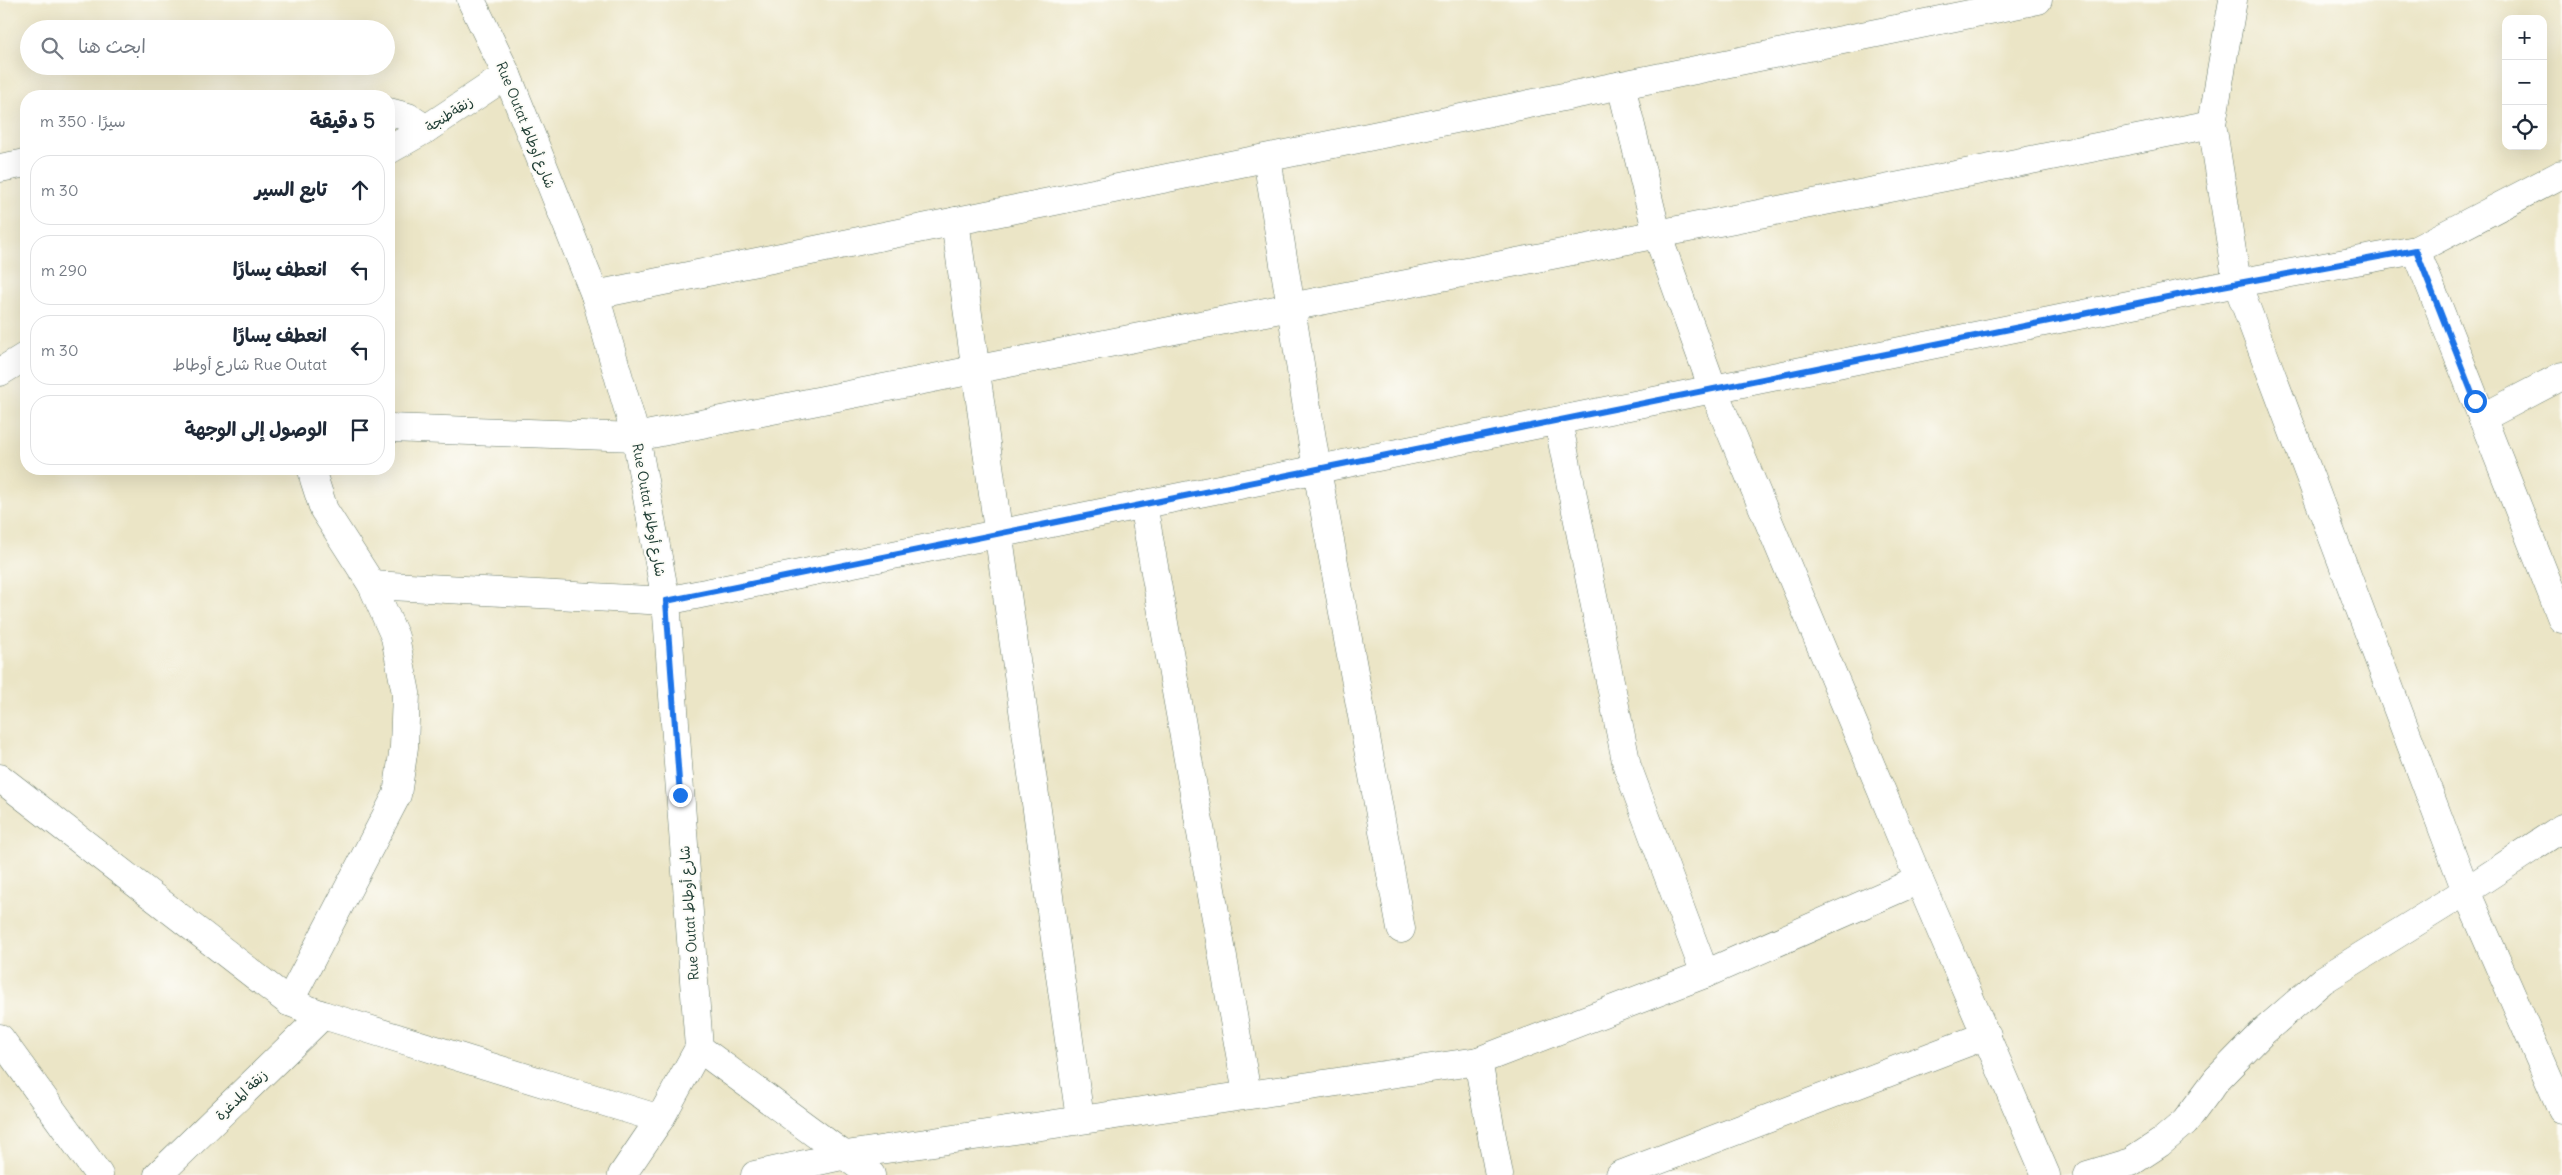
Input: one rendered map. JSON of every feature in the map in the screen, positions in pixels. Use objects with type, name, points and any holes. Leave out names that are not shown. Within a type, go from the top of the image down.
[{"type":"street","name":"Rue Outat شارع أوطاط","points":[[472,0],[507,75],[595,295],[636,437],[666,601],[700,1048]]},
{"type":"street","points":[[595,295],[2038,0]]},
{"type":"street","points":[[2233,0],[2212,124],[2237,284],[2466,891],[2562,1110]]},
{"type":"street","name":"زنقةطنجة","points":[[395,147],[426,129],[507,75]]},
{"type":"street","points":[[1621,85],[1657,234],[1713,389],[1919,880],[2046,1175]]},
{"type":"street","points":[[395,114],[408,117],[426,129]]},
{"type":"street","points":[[395,428],[636,437],[2212,124]]},
{"type":"street","points":[[1267,158],[1317,470],[1401,929]]},
{"type":"street","points":[[0,168],[20,164]]},
{"type":"street","points":[[372,585],[666,601],[1713,389],[2416,250],[2562,174]]},
{"type":"street","points":[[955,221],[1080,1119]]},
{"type":"street","points":[[2416,250],[2562,619]]},
{"type":"street","points":[[0,372],[20,360]]},
{"type":"street","points":[[2482,418],[2562,376]]},
{"type":"street","points":[[1558,421],[1627,766],[1705,974]]},
{"type":"street","points":[[289,1002],[397,795],[404,747],[406,693],[394,637],[372,585],[324,510],[313,475]]},
{"type":"street","points":[[1143,504],[1247,1094]]},
{"type":"street","points":[[0,778],[289,1002],[323,1015],[660,1119]]},
{"type":"street","points":[[2088,1175],[2131,1162],[2160,1143],[2185,1122],[2217,1079],[2263,1032],[2323,980],[2466,891],[2562,828]]},
{"type":"street","points":[[755,1175],[846,1155],[1478,1061],[1705,974],[1919,880]]},
{"type":"street","name":"زنقة المدغرة","points":[[158,1175],[323,1015]]},
{"type":"street","points":[[1620,1175],[1987,1035]]},
{"type":"street","points":[[0,1038],[99,1175]]},
{"type":"street","points":[[622,1175],[660,1119],[700,1048],[871,1175]]},
{"type":"street","points":[[1478,1061],[1499,1175]]},
{"type":"route","points":[[680,795],[666,601],[2217,287],[2416,250],[2475,401]]}]
